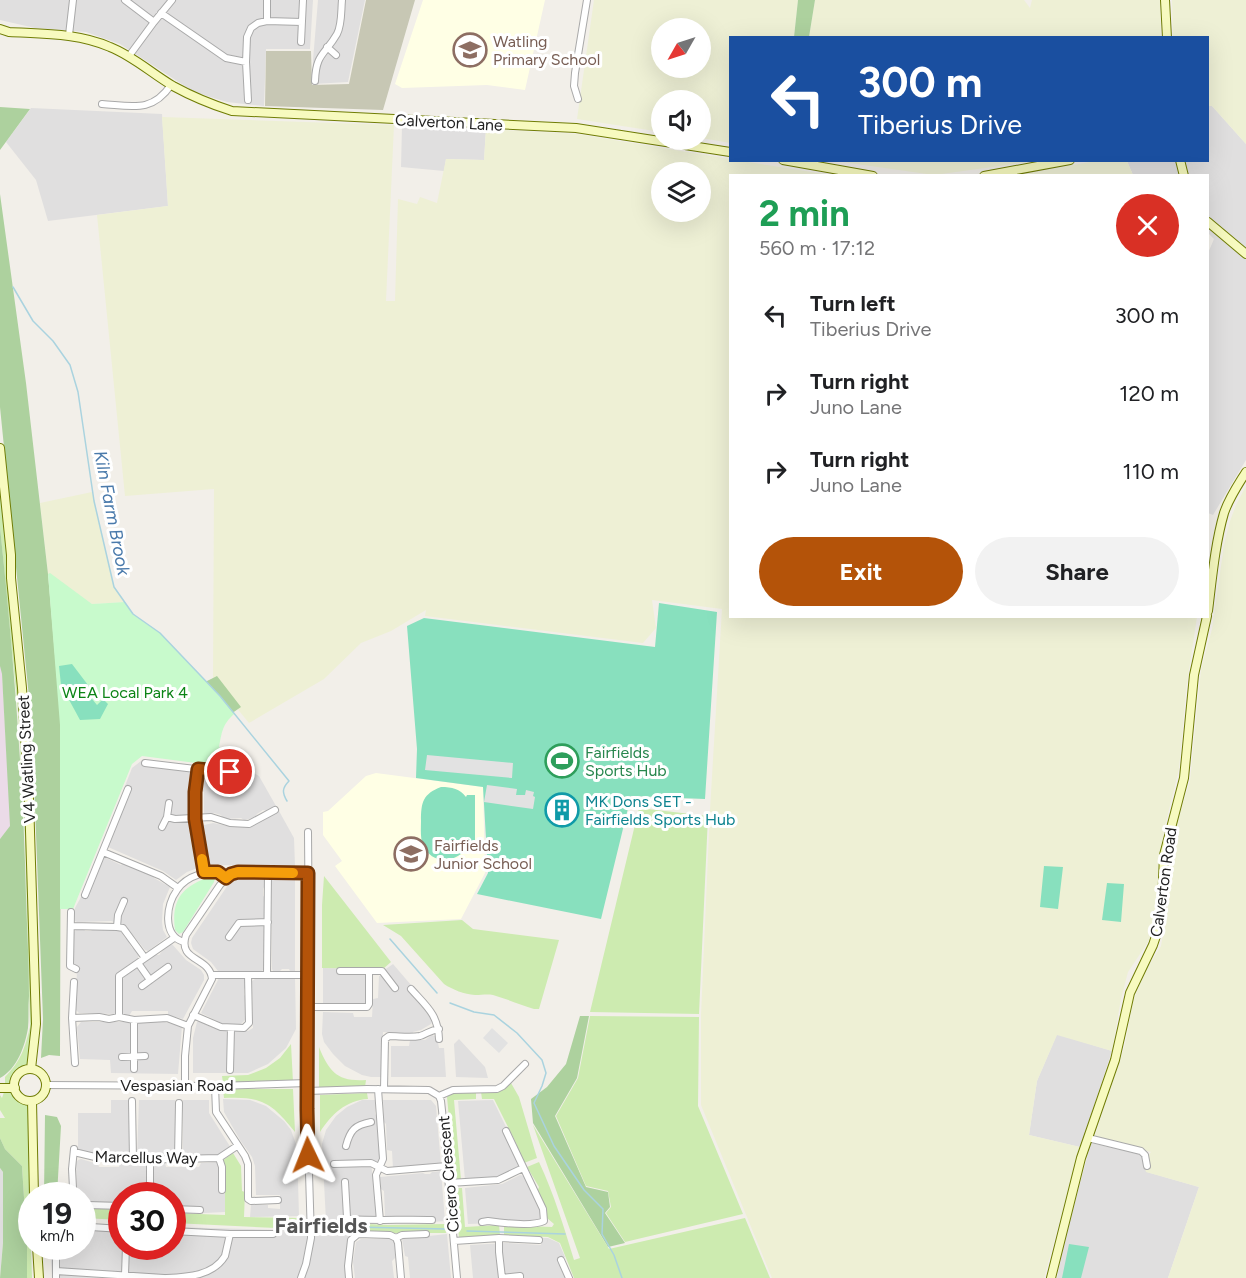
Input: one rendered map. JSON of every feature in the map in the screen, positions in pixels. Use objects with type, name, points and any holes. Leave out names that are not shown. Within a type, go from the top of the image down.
[{"type":"street","points":[[69,35],[74,0]]},
{"type":"street","points":[[126,0],[154,22]]},
{"type":"street","points":[[129,56],[172,0]]},
{"type":"street","points":[[267,0],[267,21]]},
{"type":"street","points":[[301,42],[303,0]]},
{"type":"street","points":[[315,81],[318,58],[338,32],[342,0]]},
{"type":"street","points":[[578,99],[574,86],[574,73],[587,0]]},
{"type":"street","points":[[1165,0],[1167,36]]},
{"type":"street","points":[[161,13],[226,58],[246,62]]},
{"type":"street","points":[[248,99],[247,37],[251,28],[267,21],[302,22]]},
{"type":"street","name":"Calverton Lane","points":[[0,29],[9,32],[69,35],[110,46],[129,56],[171,85],[202,101],[232,111],[576,128],[729,152]]},
{"type":"street","name":"Calverton Lane","points":[[0,36],[9,32]]},
{"type":"street","points":[[327,47],[336,55]]},
{"type":"street","points":[[102,105],[140,106],[149,104],[157,101],[171,85]]},
{"type":"street","points":[[794,162],[862,174]]},
{"type":"street","points":[[995,174],[1059,162]]},
{"type":"street","points":[[1209,223],[1246,254]]},
{"type":"street","name":"V4 Watling Street","points":[[0,448],[22,688],[29,799],[36,1024],[31,1070]]},
{"type":"street","points":[[1209,604],[1224,514],[1230,498],[1246,472]]},
{"type":"street","name":"Calverton Road","points":[[1051,1278],[1081,1158],[1115,1060],[1130,993],[1159,927],[1164,855],[1184,778],[1194,675],[1207,618]]},
{"type":"street","points":[[145,763],[230,772]]},
{"type":"street","points":[[198,769],[195,819],[204,872]]},
{"type":"street","points":[[85,894],[128,789]]},
{"type":"street","points":[[162,827],[167,817],[169,803]]},
{"type":"street","points":[[167,817],[195,819],[211,817],[230,824],[249,824],[275,810]]},
{"type":"street","points":[[301,1278],[306,1264],[310,1238],[307,1091],[308,832]]},
{"type":"street","points":[[103,852],[161,876],[178,888]]},
{"type":"street","points":[[184,942],[174,938],[169,927],[170,902],[178,888],[190,878],[204,872],[218,872],[226,878]]},
{"type":"street","points":[[185,1086],[188,1026],[212,979],[207,967],[188,954],[185,949],[186,935],[231,874],[238,872],[308,873]]},
{"type":"street","points":[[267,975],[268,872]]},
{"type":"street","points":[[117,927],[123,900]]},
{"type":"street","points":[[71,912],[70,966],[76,969]]},
{"type":"street","points":[[229,937],[239,923],[268,922]]},
{"type":"street","points":[[71,926],[123,928],[145,958]]},
{"type":"street","points":[[119,1017],[119,976],[174,938]]},
{"type":"street","points":[[138,963],[150,980]]},
{"type":"street","points":[[142,986],[168,967]]},
{"type":"street","points":[[340,971],[382,971],[395,988]]},
{"type":"street","points":[[308,1007],[367,1007],[369,1004],[369,971]]},
{"type":"street","points":[[212,975],[309,975]]},
{"type":"street","points":[[193,1015],[221,1026],[244,1028],[249,1023],[248,975]]},
{"type":"street","points":[[74,982],[72,1017],[75,1063]]},
{"type":"street","points":[[411,989],[435,1017],[439,1039]]},
{"type":"street","points":[[72,1017],[109,1019],[119,1017],[134,1020],[167,1018],[188,1026]]},
{"type":"street","points":[[134,1020],[134,1069]]},
{"type":"street","points":[[231,1028],[231,1070]]},
{"type":"street","points":[[380,1221],[376,1175],[383,1159],[375,1121],[381,1089],[385,1040],[389,1036],[417,1036],[439,1029]]},
{"type":"street","points":[[122,1056],[145,1056]]},
{"type":"street","points":[[438,1096],[453,1089],[497,1089],[525,1065]]},
{"type":"street","points":[[31,1070],[40,1073],[46,1085],[44,1094],[32,1101],[21,1098],[15,1088],[19,1074],[31,1070]]},
{"type":"street","name":"Vespasian Road","points":[[46,1085],[214,1086],[307,1083]]},
{"type":"street","points":[[214,1086],[216,1112],[248,1164],[248,1199],[251,1201],[278,1200]]},
{"type":"street","points":[[0,1088],[15,1088]]},
{"type":"street","name":"Cicero Crescent","points":[[307,1091],[429,1090],[438,1096],[441,1101],[457,1278]]},
{"type":"street","points":[[32,1101],[34,1182]]},
{"type":"street","points":[[132,1101],[133,1160]]},
{"type":"street","points":[[178,1158],[179,1103]]},
{"type":"street","points":[[346,1146],[352,1131],[360,1125],[375,1121]]},
{"type":"street","points":[[506,1131],[543,1209],[544,1221]]},
{"type":"street","points":[[1088,1138],[1141,1151],[1145,1155],[1147,1166]]},
{"type":"street","name":"Marcellus Way","points":[[73,1182],[74,1151],[95,1157],[133,1160],[219,1158],[237,1146]]},
{"type":"street","name":"Marcellus Way","points":[[219,1158],[222,1167],[222,1190]]},
{"type":"street","points":[[150,1159],[150,1182]]},
{"type":"street","points":[[334,1164],[371,1163],[387,1171],[447,1166]]},
{"type":"street","points":[[449,1183],[498,1180],[523,1168]]},
{"type":"street","points":[[345,1182],[347,1217],[350,1219],[432,1220]]},
{"type":"street","points":[[186,1210],[200,1210]]},
{"type":"street","points":[[482,1222],[532,1224],[544,1221],[551,1224]]},
{"type":"street","points":[[186,1232],[273,1234]]},
{"type":"street","points":[[56,1274],[181,1278],[204,1273],[215,1268],[223,1260],[230,1234]]},
{"type":"street","points":[[349,1278],[351,1240],[358,1234],[390,1235],[396,1238],[401,1278]]},
{"type":"street","points":[[396,1238],[402,1235],[426,1234]]},
{"type":"street","points":[[499,1238],[502,1278],[520,1276],[520,1278]]},
{"type":"street","points":[[454,1241],[499,1238],[539,1240]]},
{"type":"street","points":[[38,1260],[39,1278]]},
{"type":"street","points":[[125,1275],[126,1260]]},
{"type":"street","points":[[561,1260],[569,1278]]},
{"type":"shaded area","points":[[0,0],[313,0],[310,49],[266,49],[264,106],[227,102],[194,92],[120,44],[86,32],[35,28],[0,20]]},
{"type":"shaded area","points":[[318,0],[365,0],[348,82],[313,84]]},
{"type":"shaded area","points":[[366,0],[415,0],[383,110],[265,106],[266,51],[311,51],[312,85],[349,84]]},
{"type":"shaded area","name":"Watling Primary School","points":[[423,0],[545,0],[525,90],[487,85],[402,88],[395,84]]},
{"type":"shaded area","points":[[594,0],[798,0],[794,36],[729,36],[729,143],[711,140],[711,90],[651,90],[651,130],[577,119]]},
{"type":"shaded area","points":[[815,0],[1024,0],[1030,8],[1032,0],[1160,0],[1161,36],[809,36]]},
{"type":"shaded area","points":[[1172,0],[1246,0],[1246,144],[1212,106],[1209,106],[1209,36],[1173,36]]},
{"type":"shaded area","points":[[1209,106],[1212,106],[1246,144],[1246,460],[1213,515],[1209,513],[1209,251],[1214,239],[1209,234],[1209,174],[1133,174],[1127,162],[1209,162]]},
{"type":"shaded area","points":[[31,108],[162,114],[168,206],[48,221],[36,180],[6,142]]},
{"type":"shaded area","points":[[162,117],[394,125],[386,301],[395,301],[398,199],[417,204],[420,197],[437,203],[446,159],[484,160],[486,129],[577,134],[651,146],[651,150],[675,150],[729,159],[729,162],[748,162],[825,174],[729,174],[729,618],[1197,618],[1186,690],[1179,769],[1165,826],[1160,857],[1158,898],[1150,939],[1128,972],[1112,1051],[1057,1035],[1037,1081],[1029,1135],[1080,1147],[1044,1278],[772,1278],[701,1105],[701,1015],[722,609],[652,600],[656,628],[643,643],[425,616],[426,610],[391,631],[361,643],[324,679],[249,723],[213,679],[214,489],[125,496],[97,215],[168,206]]},
{"type":"shaded area","points":[[402,126],[486,129],[484,160],[446,159],[444,171],[401,167]]},
{"type":"shaded area","points":[[842,162],[1029,162],[941,174]]},
{"type":"shaded area","points":[[1090,162],[1127,162],[1133,174],[1024,174]]},
{"type":"shaded area","points":[[1246,486],[1246,1278],[1168,1278],[1199,1187],[1146,1172],[1143,1162],[1151,1152],[1094,1138],[1125,1045],[1133,1001],[1145,972],[1161,946],[1169,900],[1169,859],[1177,822],[1190,781],[1201,670],[1212,629],[1224,545],[1230,521]]},
{"type":"shaded area","points":[[92,492],[114,586],[125,602],[92,604],[48,574],[40,503]]},
{"type":"shaded area","points":[[0,653],[11,826],[0,839]]},
{"type":"shaded area","points":[[427,755],[513,763],[512,778],[425,770]]},
{"type":"shaded area","points":[[141,761],[145,766],[193,771],[195,774],[191,800],[195,836],[191,837],[200,867],[176,880],[163,871],[108,847],[131,790],[125,786],[132,768]]},
{"type":"shaded area","points":[[250,771],[259,776],[276,806],[267,811],[263,810],[254,818],[244,820],[241,818],[227,819],[214,813],[204,814],[204,792],[201,779],[204,772],[228,776],[239,773],[247,775]]},
{"type":"shaded area","name":"Fairfields Junior School","points":[[376,773],[483,787],[485,873],[461,919],[377,923],[335,866],[342,861],[323,835],[323,812],[328,811],[366,776]]},
{"type":"shaded area","points":[[487,785],[517,789],[516,795],[525,795],[526,790],[534,792],[533,809],[484,802]]},
{"type":"shaded area","points":[[279,811],[294,838],[295,866],[208,865],[207,851],[204,849],[200,826],[213,823],[250,827]]},
{"type":"shaded area","points":[[104,857],[153,875],[154,878],[170,887],[163,904],[162,922],[167,937],[148,951],[125,925],[111,921],[75,921],[75,908],[81,897],[86,898]]},
{"type":"shaded area","points":[[235,879],[264,879],[265,952],[263,960],[265,963],[262,971],[218,971],[211,962],[193,949],[191,943],[192,938],[230,882]]},
{"type":"shaded area","points":[[271,879],[295,879],[295,971],[282,969],[273,971],[272,969]]},
{"type":"shaded area","points":[[84,929],[85,931],[120,930],[139,954],[138,958],[119,972],[116,978],[115,1014],[79,1013],[76,1010],[77,967],[74,963],[74,932]]},
{"type":"shaded area","points":[[172,944],[204,975],[204,980],[183,1019],[168,1015],[168,1011],[132,1011],[129,1016],[124,1015],[122,982],[124,977]]},
{"type":"shaded area","points":[[393,964],[411,985],[407,989],[433,1020],[431,1024],[412,1034],[383,1032],[382,1077],[362,1075],[345,1066],[324,1042],[323,1012],[353,1013],[354,1017],[372,1017],[373,999],[378,998],[379,976],[384,976],[383,971]]},
{"type":"shaded area","points":[[323,968],[366,969],[366,1003],[323,1004]]},
{"type":"shaded area","points":[[281,977],[283,979],[295,978],[296,1029],[286,1048],[268,1064],[248,1073],[193,1073],[193,1038],[197,1022],[213,1028],[248,1031],[253,1028],[252,981]]},
{"type":"shaded area","points":[[219,978],[245,979],[245,1020],[241,1024],[223,1024],[201,1013]]},
{"type":"shaded area","points":[[81,1022],[164,1022],[182,1026],[178,1074],[111,1073],[110,1060],[80,1059],[77,1027]]},
{"type":"shaded area","points":[[492,1028],[508,1043],[499,1053],[483,1038]]},
{"type":"shaded area","points":[[1057,1034],[1112,1051],[1083,1139],[1091,1143],[1143,1155],[1147,1172],[1199,1187],[1168,1278],[1057,1278],[1089,1150],[1029,1135],[1037,1081]]},
{"type":"shaded area","points":[[432,1035],[437,1037],[439,1048],[444,1048],[446,1077],[391,1077],[391,1046],[409,1046],[410,1040],[425,1040]]},
{"type":"shaded area","points":[[459,1039],[485,1067],[488,1078],[456,1077],[454,1044]]},
{"type":"shaded area","points":[[223,1099],[250,1100],[266,1106],[291,1130],[297,1147],[299,1216],[250,1217],[251,1205],[268,1205],[268,1208],[280,1209],[280,1195],[256,1195],[255,1166],[252,1157],[224,1112]]},
{"type":"shaded area","points":[[111,1100],[130,1100],[129,1156],[96,1155],[78,1149],[78,1113],[111,1113]]},
{"type":"shaded area","points":[[139,1100],[175,1100],[175,1155],[137,1156]]},
{"type":"shaded area","points":[[183,1100],[209,1100],[209,1113],[231,1148],[220,1155],[183,1155]]},
{"type":"shaded area","points":[[362,1100],[376,1100],[375,1114],[381,1161],[371,1162],[377,1217],[326,1221],[322,1144],[326,1130],[336,1116],[347,1107]]},
{"type":"shaded area","points":[[383,1100],[431,1100],[436,1106],[441,1165],[422,1164],[422,1166],[393,1169],[392,1151],[387,1150]]},
{"type":"shaded area","points":[[493,1100],[508,1131],[504,1134],[519,1165],[500,1177],[465,1180],[458,1101]]},
{"type":"shaded area","points":[[78,1160],[98,1164],[99,1167],[119,1167],[119,1163],[145,1164],[147,1166],[146,1182],[108,1182],[108,1205],[96,1207],[96,1182],[77,1182],[76,1163]]},
{"type":"shaded area","points":[[219,1162],[220,1193],[225,1194],[225,1212],[204,1213],[203,1208],[186,1207],[186,1182],[154,1182],[156,1164],[165,1163],[166,1167],[199,1167],[201,1163]]},
{"type":"shaded area","points":[[0,1168],[3,1172],[3,1243],[0,1277]]},
{"type":"shaded area","points":[[441,1171],[445,1221],[433,1222],[432,1217],[389,1219],[385,1216],[384,1191],[381,1189],[380,1177],[430,1174]]},
{"type":"shaded area","points":[[520,1175],[524,1176],[539,1209],[542,1218],[539,1222],[468,1224],[465,1188],[502,1184]]},
{"type":"shaded area","points":[[96,1224],[108,1225],[108,1260],[186,1260],[186,1227],[349,1232],[346,1278],[52,1278],[51,1260],[96,1260]]},
{"type":"shaded area","points":[[447,1234],[451,1278],[410,1278],[408,1257],[405,1256],[402,1239]]},
{"type":"shaded area","points":[[542,1238],[559,1243],[565,1257],[559,1261],[566,1278],[473,1278],[470,1245],[506,1243],[541,1245]]},
{"type":"shaded area","points":[[361,1239],[391,1239],[396,1243],[395,1258],[392,1261],[394,1278],[355,1278],[353,1262],[356,1242]]},
{"type":"green space","points":[[798,0],[815,0],[809,36],[794,36]]},
{"type":"green space","points":[[0,107],[30,109],[0,150]]},
{"type":"green space","points":[[0,194],[26,383],[48,574],[61,725],[60,1056],[49,1055],[41,1058],[43,1019],[32,727],[0,407]]},
{"type":"green space","points":[[0,456],[22,688],[36,1024],[31,1069],[19,1074],[15,1089],[22,1098],[28,1101],[33,1162],[32,1182],[23,1182],[22,1166],[5,1149],[0,1138],[0,1118],[5,1118],[0,1110],[0,1095],[2,1098],[5,1077],[22,1054],[30,1027],[25,839],[18,712],[0,527]]},
{"type":"green space","points":[[0,527],[20,757],[29,996],[25,1042],[16,1063],[0,1078],[0,839],[10,826],[0,666]]},
{"type":"green space","name":"WEA Local Park 4","points":[[50,573],[92,604],[125,602],[133,614],[160,633],[220,696],[234,714],[225,725],[219,747],[253,766],[250,770],[142,756],[132,764],[73,909],[60,909],[60,725],[48,574]]},
{"type":"green space","name":"Fairfields Sports Hub","points":[[659,603],[717,612],[705,799],[631,796],[601,919],[477,894],[488,873],[483,787],[416,778],[417,749],[407,626],[424,618],[655,647]]},
{"type":"green space","points":[[72,664],[91,689],[87,693],[97,705],[103,699],[108,704],[100,719],[80,720],[61,685],[59,666]]},
{"type":"green space","points":[[217,676],[241,707],[228,716],[205,682]]},
{"type":"green space","points":[[441,787],[455,789],[466,797],[475,795],[475,851],[466,849],[455,857],[443,860],[431,856],[423,845],[421,836],[424,800],[430,793]]},
{"type":"green space","points":[[639,808],[708,816],[699,1014],[590,1012]]},
{"type":"green space","points":[[1044,866],[1063,867],[1058,909],[1040,907]]},
{"type":"green space","points":[[324,876],[391,962],[383,969],[322,968]]},
{"type":"green space","points":[[210,877],[215,878],[214,882],[183,932],[179,934],[175,930],[174,919],[180,896],[192,885]]},
{"type":"green space","points":[[1107,883],[1124,884],[1121,922],[1102,920]]},
{"type":"green space","points":[[462,920],[473,929],[559,940],[539,1009],[493,995],[463,993],[451,988],[444,984],[401,936],[383,925]]},
{"type":"green space","points":[[580,1016],[589,1016],[577,1078],[555,1116],[586,1187],[608,1192],[610,1207],[605,1213],[625,1243],[608,1247],[533,1123],[531,1099],[547,1087],[566,1064]]},
{"type":"green space","points":[[590,1016],[699,1017],[698,1106],[743,1214],[625,1242],[606,1213],[611,1207],[608,1191],[586,1186],[556,1116],[578,1078]]},
{"type":"green space","points":[[291,1044],[293,1082],[223,1083],[222,1076],[248,1075],[266,1068],[280,1058]]},
{"type":"green space","points":[[319,1047],[336,1074],[348,1079],[366,1080],[365,1087],[319,1089]]},
{"type":"green space","points":[[511,1083],[519,1097],[537,1158],[524,1163],[494,1099],[482,1099],[481,1092],[502,1090]]},
{"type":"green space","points":[[223,1089],[293,1089],[295,1132],[280,1114],[265,1103],[248,1098],[224,1098]]},
{"type":"green space","points":[[367,1093],[368,1099],[346,1105],[329,1120],[320,1132],[320,1095]]},
{"type":"green space","points":[[453,1093],[476,1093],[476,1099],[454,1100],[461,1180],[455,1181],[447,1097]]},
{"type":"green space","points":[[45,1115],[57,1117],[61,1126],[58,1182],[44,1182]]},
{"type":"green space","points":[[533,1125],[609,1249],[745,1218],[770,1278],[574,1278],[560,1243],[548,1237],[504,1235],[504,1225],[552,1227],[554,1224],[547,1218],[547,1209],[537,1192],[539,1187],[527,1167],[539,1162],[554,1198],[574,1260],[580,1258]]},
{"type":"green space","points":[[0,1138],[5,1149],[22,1166],[23,1182],[18,1182],[18,1260],[27,1260],[27,1278],[0,1278],[3,1243],[3,1172],[0,1168]]},
{"type":"green space","points":[[233,1153],[241,1166],[242,1191],[245,1192],[244,1217],[298,1218],[298,1229],[186,1224],[186,1214],[225,1215],[225,1168],[222,1161]]},
{"type":"green space","points":[[455,1188],[462,1188],[465,1227],[499,1225],[500,1235],[459,1238]]},
{"type":"green space","points":[[96,1209],[108,1209],[108,1219],[96,1219]]},
{"type":"green space","points":[[324,1222],[388,1225],[445,1224],[446,1233],[390,1233],[324,1229]]},
{"type":"green space","points":[[1069,1244],[1089,1247],[1081,1278],[1062,1278]]},
{"type":"green space","points":[[27,1260],[31,1260],[32,1278],[27,1278]]},
{"type":"waterway","name":"Kiln Farm Brook","points":[[13,287],[33,321],[53,341],[70,365],[78,392],[94,501],[114,587],[133,614],[160,633],[220,696],[289,781],[283,791],[287,801]]},
{"type":"waterway","name":"Kiln Farm Brook","points":[[390,939],[437,993]]},
{"type":"waterway","name":"Kiln Farm Brook","points":[[450,1003],[474,1012],[494,1015],[517,1033],[542,1060],[546,1073],[534,1103],[554,1146],[584,1190],[603,1209],[602,1234],[614,1255],[622,1278]]},
{"type":"waterway","points":[[354,1227],[446,1229]]},
{"type":"waterway","points":[[467,1231],[565,1234]]},
{"type":"slow traffic","points":[[202,859],[204,872],[218,872],[226,878],[238,872],[293,873]]},
{"type":"place","name":"Watling Primary School","points":[[470,50]]},
{"type":"place","name":"Fairfields Sports Hub","points":[[562,761]]},
{"type":"place","name":"MK Dons SET - Fairfields Sports Hub","points":[[562,810]]},
{"type":"place","name":"Fairfields Junior School","points":[[411,854]]},
{"type":"district","name":"Fairfields","points":[[321,1225]]},
{"type":"route","points":[[230,772],[198,769],[195,819],[204,872],[218,872],[226,878],[238,872],[308,873],[308,1155]]}]
